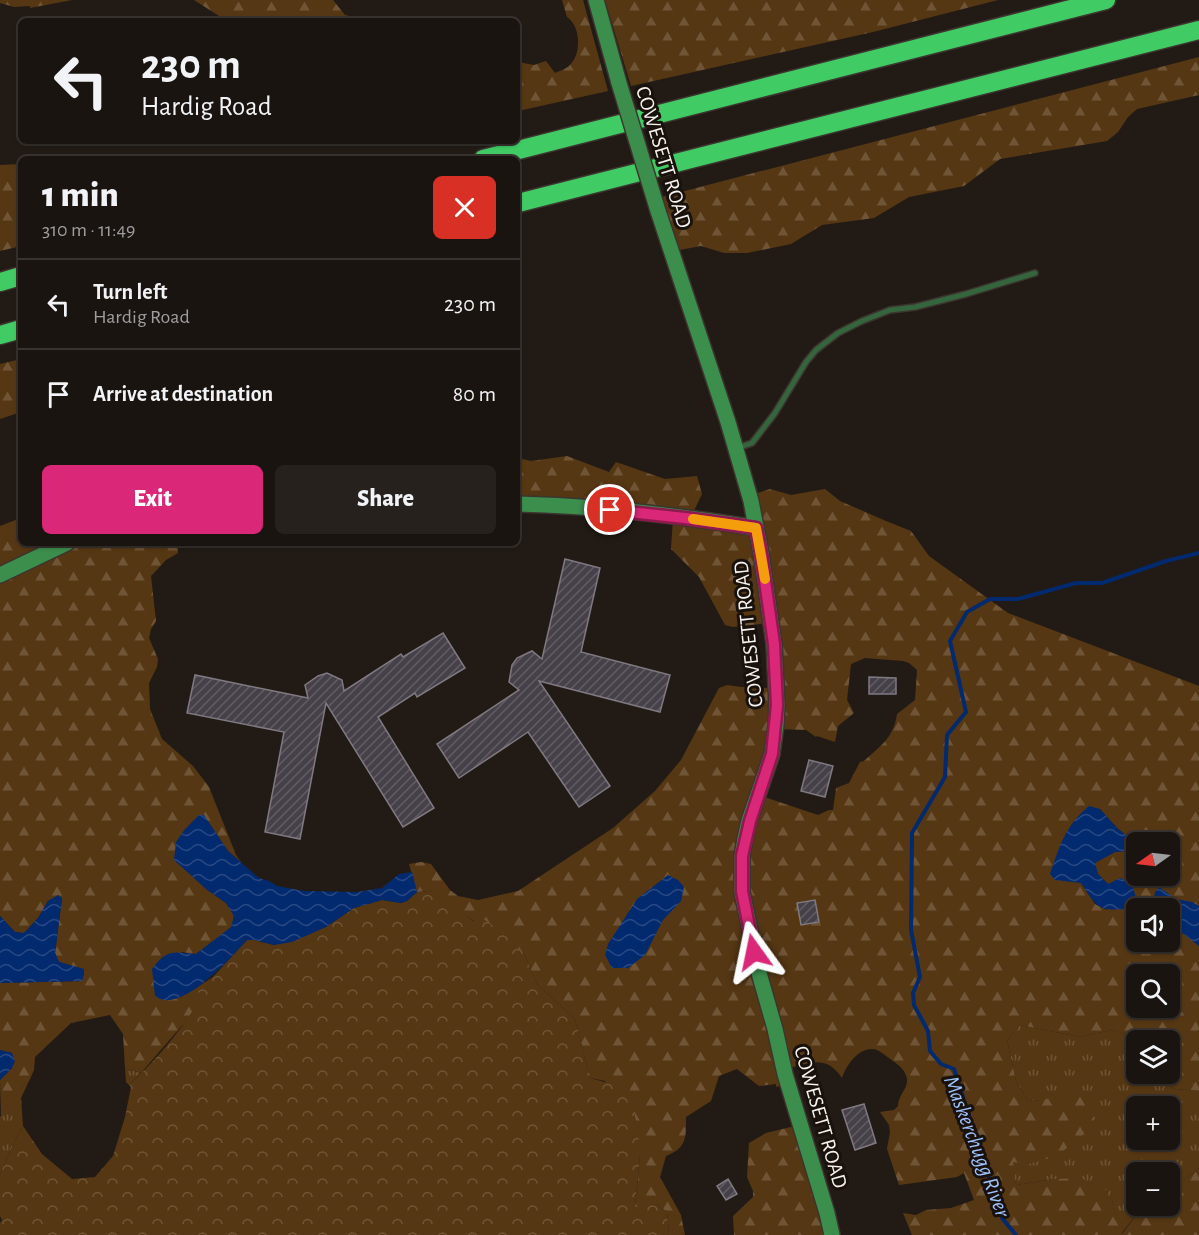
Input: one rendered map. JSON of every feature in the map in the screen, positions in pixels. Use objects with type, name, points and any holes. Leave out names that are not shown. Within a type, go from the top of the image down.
[{"type":"highway","points":[[495,156],[1106,0]]},
{"type":"highway","points":[[520,202],[1199,30]]},
{"type":"highway","points":[[0,282],[18,277]]},
{"type":"highway","points":[[0,335],[18,330]]},
{"type":"main road","name":"COWESETT ROAD","points":[[596,0],[658,211],[728,422],[751,501],[761,553],[774,644],[777,705],[772,754],[743,848],[742,891],[759,974],[785,1074],[832,1235]]},
{"type":"main road","points":[[520,504],[639,512],[756,528]]},
{"type":"main road","points":[[0,574],[61,546]]},
{"type":"lane","points":[[736,449],[752,443],[775,413],[806,362],[816,350],[838,333],[890,310],[966,294],[1035,273]]},
{"type":"green space","points":[[0,0],[72,0],[30,8],[30,6],[14,7],[0,3]]},
{"type":"green space","points":[[194,0],[333,0],[345,15],[358,18],[222,18]]},
{"type":"green space","points":[[562,0],[583,0],[608,91],[520,111],[520,62],[534,65],[546,61],[555,73],[569,66],[573,61],[578,41],[575,27],[567,17]]},
{"type":"green space","points":[[605,0],[998,0],[873,32],[631,86]]},
{"type":"green space","points":[[1199,57],[1199,95],[1137,109],[1128,117],[1118,132],[1107,141],[1000,159],[964,186],[909,197],[874,218],[822,225],[791,244],[747,253],[724,253],[701,246],[674,251],[658,198]]},
{"type":"green space","points":[[18,164],[18,247],[0,251],[0,165]]},
{"type":"green space","points":[[18,360],[18,413],[0,419],[0,364]]},
{"type":"green space","points":[[567,456],[609,472],[616,462],[665,479],[697,476],[702,494],[690,519],[745,527],[753,518],[748,496],[770,489],[791,495],[825,489],[840,501],[911,531],[929,556],[1008,613],[1199,686],[1199,906],[1180,900],[1180,898],[1155,892],[1154,898],[1126,898],[1126,952],[1180,952],[1180,931],[1199,946],[1199,1091],[1175,1089],[1166,1084],[1180,1084],[1180,1030],[1126,1030],[1126,1034],[1111,1030],[1080,1037],[1020,1025],[1007,1040],[1016,1081],[1028,1101],[1078,1093],[1095,1118],[1089,1130],[1057,1156],[1029,1164],[1013,1162],[1016,1185],[1054,1179],[1081,1178],[1107,1191],[1122,1234],[1136,1216],[1180,1216],[1180,1183],[1199,1169],[1199,1235],[912,1235],[903,1213],[916,1215],[926,1210],[951,1208],[974,1200],[964,1173],[957,1177],[899,1185],[887,1149],[889,1125],[880,1112],[894,1110],[898,1106],[907,1079],[898,1064],[875,1049],[857,1055],[846,1068],[842,1078],[829,1065],[816,1062],[785,1069],[787,1084],[776,1087],[776,1084],[759,1086],[737,1069],[719,1076],[711,1101],[686,1117],[684,1141],[678,1149],[666,1156],[660,1177],[681,1215],[685,1235],[669,1235],[667,1212],[656,1204],[635,1208],[640,1155],[605,1081],[590,1078],[575,1019],[537,984],[524,954],[431,891],[417,892],[409,864],[421,862],[431,864],[450,890],[458,896],[478,900],[518,891],[613,828],[655,791],[681,760],[719,688],[727,685],[774,688],[769,623],[733,627],[725,625],[699,577],[671,549],[673,519],[520,505],[520,458],[531,461]],"holes":[[[865,658],[909,663],[917,670],[915,700],[897,714],[893,729],[885,741],[864,761],[860,762],[849,783],[836,788],[833,810],[818,815],[758,795],[776,729],[806,730],[816,737],[835,742],[838,726],[854,713],[847,700],[851,664]]]},
{"type":"green space","points":[[18,519],[18,546],[178,546],[178,553],[166,560],[151,576],[156,621],[149,638],[158,659],[157,667],[149,683],[150,709],[162,739],[193,766],[209,787],[236,855],[241,862],[228,851],[203,815],[206,889],[226,903],[234,915],[232,927],[196,954],[181,952],[179,998],[196,988],[202,997],[192,1014],[141,1073],[125,1068],[123,1034],[110,1015],[71,1023],[35,1057],[34,1070],[29,1081],[1,1117],[0,1080],[12,1068],[12,1053],[0,1050],[0,983],[82,981],[83,969],[59,962],[55,953],[62,898],[48,901],[38,918],[24,933],[15,932],[0,916],[0,526]]},
{"type":"green space","points":[[431,891],[473,921],[485,920],[505,934],[524,954],[537,984],[575,1019],[590,1078],[630,1089],[640,1155],[635,1207],[656,1204],[667,1212],[669,1235],[0,1235],[2,1220],[0,1216],[0,1174],[23,1126],[42,1154],[72,1179],[95,1177],[113,1156],[125,1117],[131,1087],[129,1085],[159,1055],[186,1021],[201,997],[196,988],[213,977],[247,940],[274,945],[326,927],[354,908],[382,900],[401,903],[417,892]]},
{"type":"green space","points":[[1020,1025],[1080,1037],[1111,1030],[1126,1034],[1126,1084],[1166,1084],[1175,1089],[1199,1091],[1199,1169],[1180,1183],[1180,1162],[1126,1162],[1126,1216],[1135,1216],[1121,1234],[1112,1200],[1054,1179],[1016,1185],[1012,1162],[1041,1100],[1028,1101],[1016,1081],[1007,1040]]},
{"type":"green space","points":[[125,1068],[141,1073],[129,1085],[126,1082]]},
{"type":"green space","points":[[29,1081],[21,1098],[23,1126],[0,1174],[0,1117]]},
{"type":"green space","points":[[799,1125],[831,1235],[734,1235],[733,1216],[753,1197],[747,1177],[749,1143],[766,1133]]},
{"type":"water","points":[[1089,806],[1100,809],[1126,835],[1126,851],[1115,852],[1095,863],[1098,874],[1108,884],[1120,878],[1126,880],[1126,886],[1133,886],[1136,898],[1126,898],[1126,909],[1105,909],[1095,903],[1081,883],[1055,880],[1050,874],[1060,845],[1081,813]]},
{"type":"water","points":[[199,815],[204,815],[228,851],[259,878],[277,886],[304,891],[357,892],[382,888],[399,874],[412,872],[417,892],[401,903],[382,900],[354,908],[326,927],[292,942],[274,945],[247,940],[198,987],[175,999],[162,1000],[155,996],[152,969],[157,963],[171,953],[196,954],[231,927],[234,916],[226,903],[206,889],[174,860],[176,842]]},
{"type":"water","points":[[668,875],[678,880],[684,887],[681,901],[663,920],[645,955],[628,968],[612,968],[605,955],[608,944],[637,899]]},
{"type":"water","points":[[1159,887],[1175,898],[1154,898]]},
{"type":"water","points":[[58,895],[62,898],[55,953],[59,962],[84,969],[82,981],[0,983],[0,916],[15,932],[24,933],[38,918],[48,901]]},
{"type":"water","points":[[1180,900],[1199,906],[1199,946],[1180,931]]},
{"type":"water","points":[[0,1050],[12,1053],[15,1061],[12,1068],[0,1080]]},
{"type":"building","points":[[565,559],[600,568],[581,652],[670,675],[660,712],[539,681],[610,786],[579,807],[528,732],[459,778],[437,744],[519,690],[509,682],[512,665],[517,658],[532,651],[542,659]]},
{"type":"building","points":[[443,633],[465,668],[417,697],[415,693],[378,717],[434,808],[403,827],[326,703],[300,839],[265,832],[284,732],[187,713],[195,675],[308,698],[305,685],[318,676],[327,673],[342,680],[344,691],[401,654],[403,657]]},
{"type":"building","points":[[869,677],[896,678],[896,694],[869,694]]},
{"type":"building","points":[[809,760],[833,766],[825,797],[801,791]]},
{"type":"building","points":[[815,900],[819,922],[801,925],[797,903]]},
{"type":"building","points":[[864,1104],[876,1143],[855,1150],[842,1110]]},
{"type":"building","points":[[728,1179],[737,1194],[726,1200],[717,1186]]},
{"type":"waterway","name":"Maskerchugg River","points":[[1016,1235],[1002,1218],[954,1069],[941,1064],[930,1051],[928,1031],[914,1005],[913,993],[920,977],[911,930],[912,833],[945,777],[947,735],[966,712],[950,641],[967,612],[990,599],[1018,599],[1076,583],[1102,583],[1166,561],[1199,553]]},
{"type":"slow traffic","points":[[693,519],[756,528],[765,579]]},
{"type":"route","points":[[610,510],[756,528],[774,644],[777,705],[772,754],[750,821],[742,856],[742,891],[754,952]]}]
